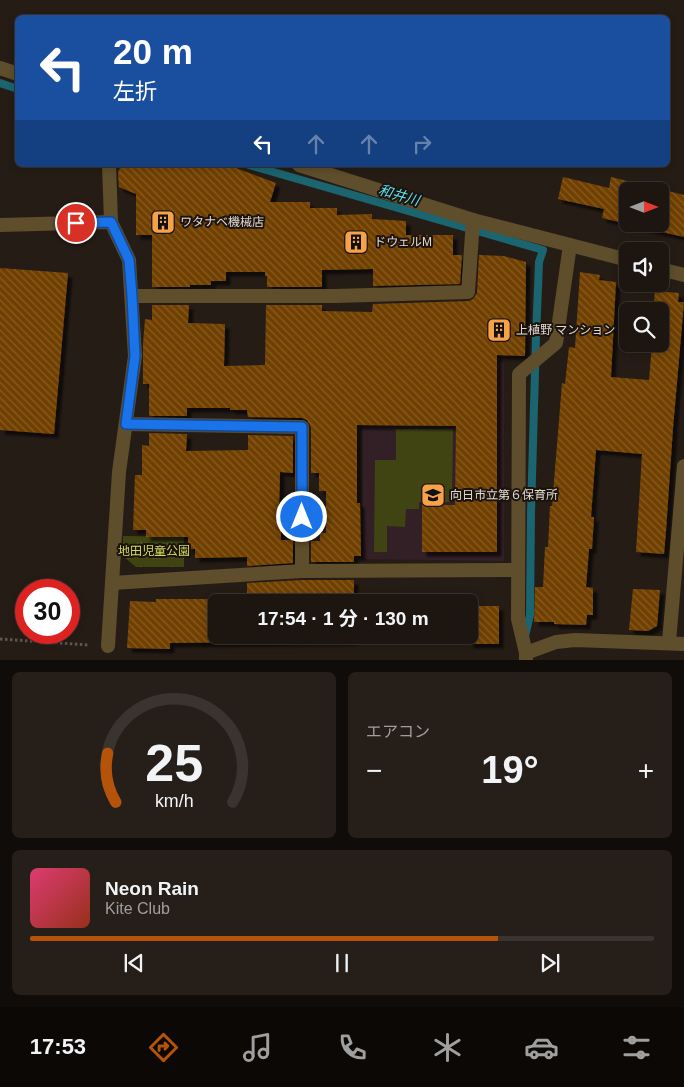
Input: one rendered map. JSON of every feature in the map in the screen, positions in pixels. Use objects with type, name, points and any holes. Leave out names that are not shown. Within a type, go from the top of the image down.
[{"type":"street","points":[[0,68],[15,73]]},
{"type":"street","points":[[108,646],[119,472],[135,356],[129,260],[111,222],[109,167]]},
{"type":"street","points":[[306,167],[473,220],[619,258]]},
{"type":"street","points":[[132,296],[336,296],[468,292],[473,220]]},
{"type":"street","points":[[0,225],[111,222]]},
{"type":"street","points":[[570,245],[556,342],[519,374],[518,620],[526,652],[556,642],[575,640],[684,644]]},
{"type":"street","points":[[669,271],[684,275]]},
{"type":"street","points":[[126,424],[302,427],[302,572]]},
{"type":"street","points":[[669,642],[684,466]]},
{"type":"street","points":[[112,582],[302,572],[518,570]]},
{"type":"path","points":[[0,639],[108,646]]},
{"type":"shaded area","name":"向日市立第６保育所","points":[[362,361],[504,363],[504,561],[363,559]]},
{"type":"green space","points":[[396,429],[453,429],[452,502],[419,502],[419,509],[406,509],[405,527],[387,526],[387,552],[374,552],[375,460],[396,460]]},
{"type":"green space","name":"地田児童公園","points":[[123,536],[184,537],[184,567],[136,567],[123,556]]},
{"type":"building","points":[[120,167],[233,167],[276,183],[270,202],[310,202],[310,208],[337,208],[337,215],[372,214],[372,219],[406,221],[406,235],[453,235],[453,255],[462,255],[460,284],[373,286],[373,269],[322,270],[322,287],[267,287],[265,272],[226,272],[226,281],[211,281],[211,285],[152,287],[152,235],[136,235],[136,194],[119,187],[118,173]]},
{"type":"building","points":[[563,177],[609,188],[611,177],[631,182],[619,182],[619,222],[602,218],[604,209],[558,199]]},
{"type":"building","points":[[669,191],[684,195],[684,237],[662,232],[669,232]]},
{"type":"building","points":[[479,255],[504,256],[526,262],[525,356],[497,355],[497,552],[422,552],[422,505],[455,505],[456,426],[357,425],[357,503],[360,503],[361,556],[354,556],[354,562],[311,562],[311,541],[320,541],[320,533],[326,533],[326,491],[319,491],[319,473],[311,473],[311,427],[307,420],[302,418],[248,417],[247,410],[230,410],[230,408],[187,408],[187,416],[149,416],[149,384],[143,384],[143,344],[145,319],[152,320],[152,305],[189,305],[188,323],[225,324],[224,366],[265,365],[266,305],[322,305],[322,311],[372,312],[373,304],[469,301],[477,293]]},
{"type":"building","points":[[0,268],[68,273],[54,434],[0,430]]},
{"type":"building","points":[[580,272],[600,275],[599,280],[616,282],[611,377],[649,380],[651,352],[669,352],[669,302],[654,302],[655,292],[679,293],[678,302],[684,302],[664,554],[636,552],[642,454],[596,450],[591,517],[594,517],[592,549],[589,549],[586,587],[593,588],[593,615],[587,615],[586,625],[534,622],[535,587],[543,587],[545,547],[548,547],[562,383],[565,384],[569,347],[575,348]]},
{"type":"building","points":[[149,433],[187,434],[186,451],[248,450],[248,435],[293,436],[293,473],[280,472],[279,515],[281,515],[281,540],[293,540],[293,563],[247,566],[247,557],[195,558],[195,549],[188,549],[188,537],[146,537],[146,530],[133,530],[135,475],[142,475],[142,445],[149,446]]},
{"type":"building","points":[[354,580],[354,594],[247,594],[247,583]]},
{"type":"building","points":[[633,589],[660,590],[657,626],[648,631],[629,630]]},
{"type":"building","points":[[156,599],[208,599],[208,643],[170,643],[170,649],[127,648],[130,601],[156,602]]},
{"type":"building","points":[[478,606],[499,606],[499,644],[478,644]]},
{"type":"waterway","name":"和井川","points":[[0,83],[15,88]]},
{"type":"waterway","points":[[256,167],[543,250],[539,262],[536,337],[530,615],[525,636]]},
{"type":"place","name":"ワタナベ機械店","points":[[163,222]]},
{"type":"place","name":"ドウェルM","points":[[356,242]]},
{"type":"place","name":"上植野 マンション","points":[[499,330]]},
{"type":"place","name":"向日市立第６保育所","points":[[433,495]]},
{"type":"route","points":[[76,223],[111,222],[129,260],[135,356],[126,424],[302,427],[302,517]]}]
